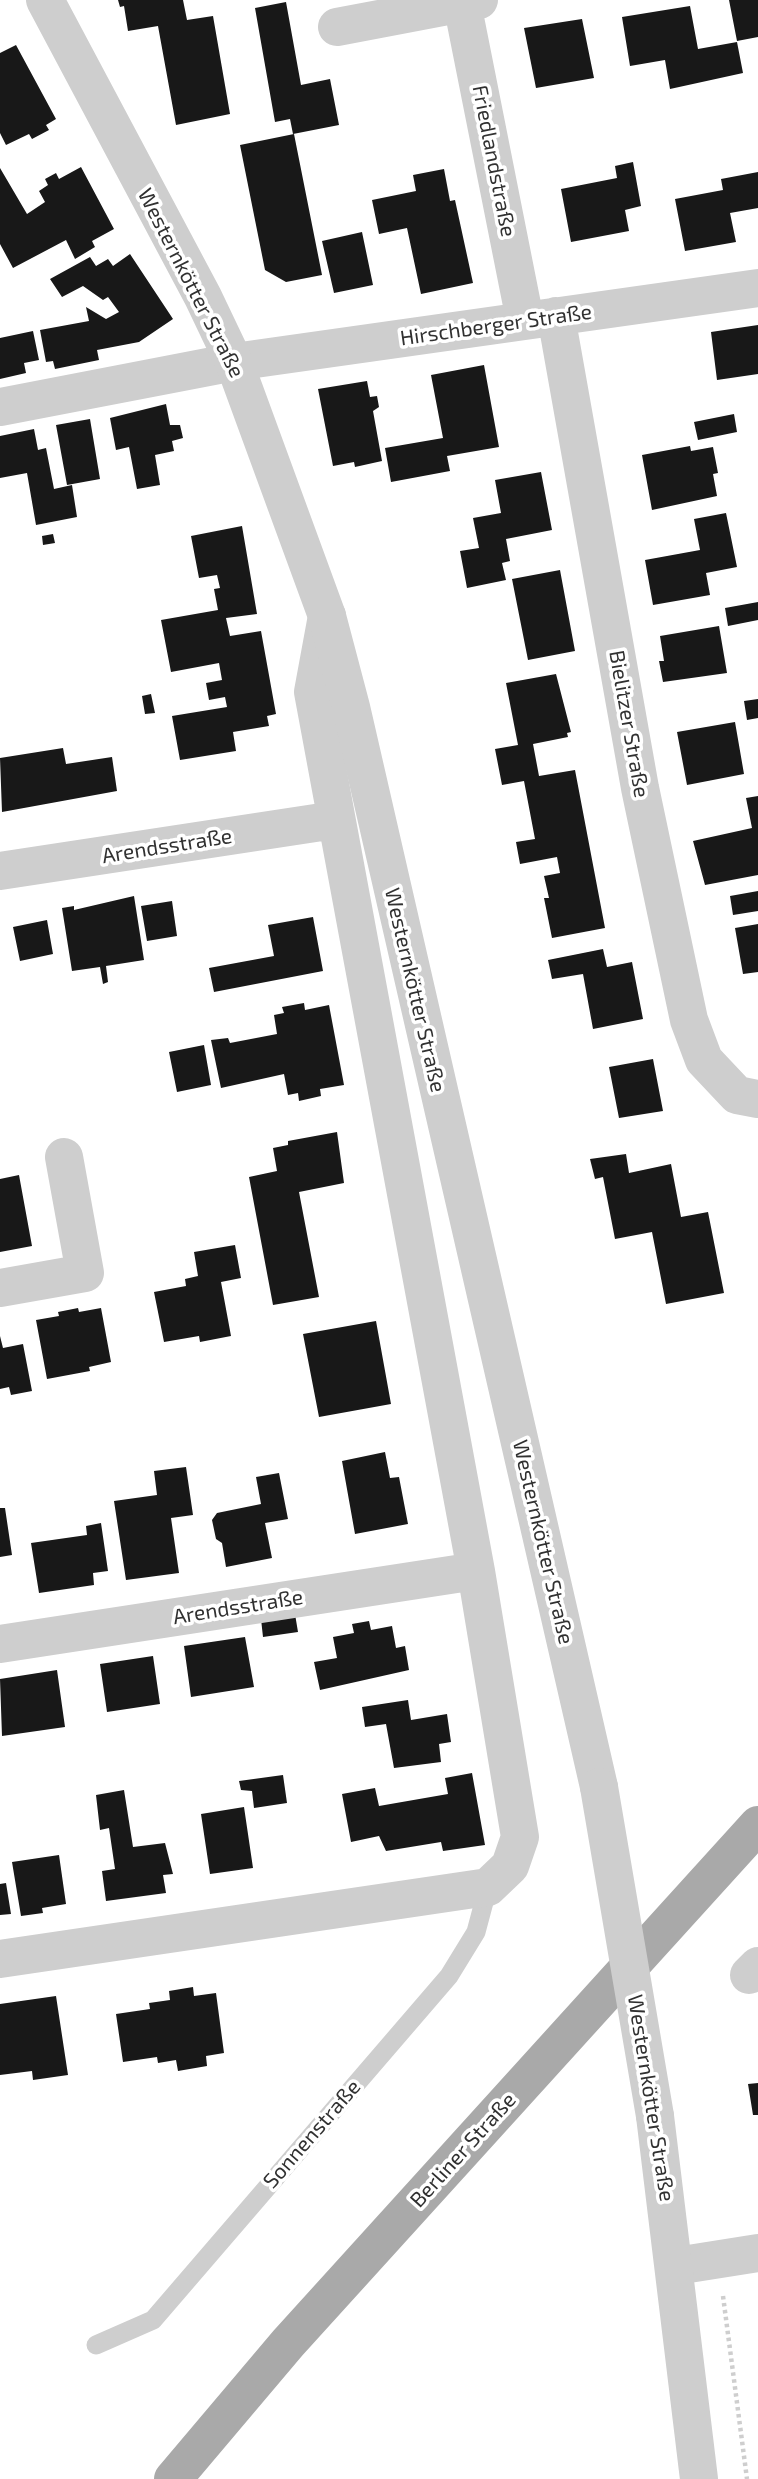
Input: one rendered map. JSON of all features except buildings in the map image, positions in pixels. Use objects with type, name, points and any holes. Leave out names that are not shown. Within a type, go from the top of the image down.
[{"type":"main road","name":"Berliner Straße","points":[[173,2479],[288,2343],[758,1825]]},
{"type":"street","name":"Westernkötter Straße","points":[[45,0],[203,297],[234,362],[327,616],[351,707],[599,1787],[655,2116],[676,2266],[699,2479]]},
{"type":"street","name":"Friedlandstraße","points":[[337,27],[470,2],[541,318]]},
{"type":"street","name":"Hirschberger Straße","points":[[0,407],[234,362],[758,288]]},
{"type":"street","name":"Bielitzer Straße","points":[[541,318],[689,1020],[704,1059],[737,1095],[758,1100]]},
{"type":"street","name":"Westernkötter Straße","points":[[327,616],[313,692],[476,1571],[520,1837],[510,1866],[488,1887]]},
{"type":"street","name":"Arendsstraße","points":[[0,871],[335,820]]},
{"type":"street","points":[[0,1288],[85,1273],[64,1157]]},
{"type":"street","name":"Arendsstraße","points":[[0,1644],[476,1571]]},
{"type":"street","points":[[0,1959],[488,1887]]},
{"type":"street","points":[[676,2266],[758,2253]]},
{"type":"lane","name":"Sonnenstraße","points":[[96,2345],[153,2320],[449,1976],[477,1932],[488,1887]]},
{"type":"path","points":[[719,2260],[747,2479]]}]
